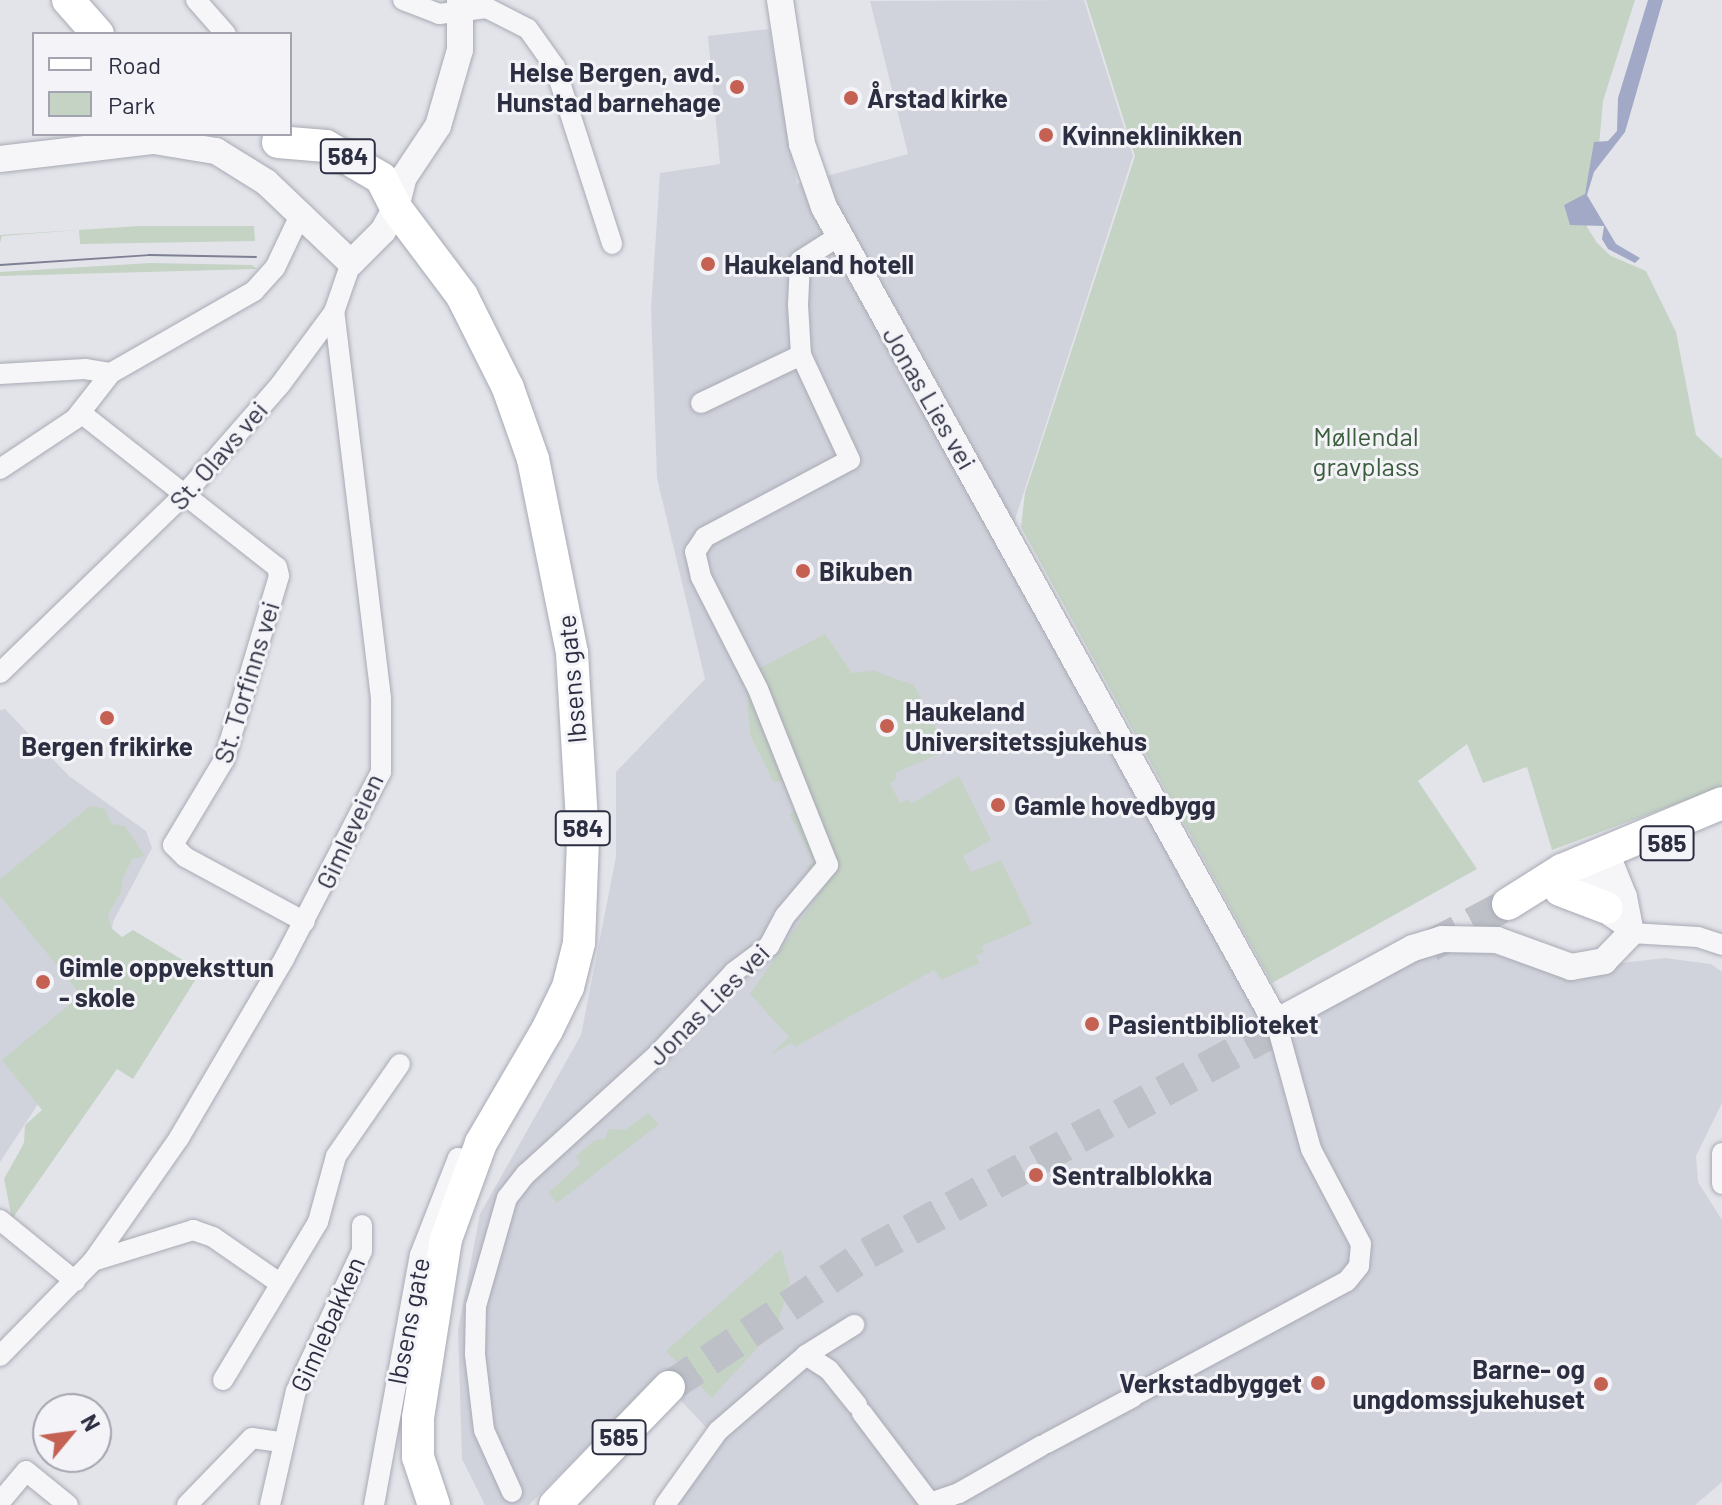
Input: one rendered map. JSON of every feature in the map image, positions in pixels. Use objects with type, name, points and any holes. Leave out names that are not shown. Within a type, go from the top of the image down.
[{"type":"main road","points":[[68,0],[96,32]]},
{"type":"main road","name":"Ibsens gate","points":[[267,138],[337,169],[396,208],[462,296],[508,388],[539,481],[572,653],[583,840],[579,943],[568,987],[473,1164],[446,1239],[417,1447],[434,1505]]},
{"type":"main road","name":"585","points":[[1722,803],[1600,867],[1560,890],[1508,904],[1537,883],[1600,867],[1722,817]]},
{"type":"main road","points":[[1560,890],[1621,921]]},
{"type":"main road","name":"Ibsens gate","points":[[426,1385],[442,1467],[458,1505]]},
{"type":"main road","name":"585","points":[[555,1505],[673,1392],[582,1505]]},
{"type":"street","points":[[196,0],[224,32]]},
{"type":"street","points":[[403,0],[439,14],[461,4],[503,14],[539,42],[565,94],[612,244]]},
{"type":"street","name":"Jonas Lies vei","points":[[780,0],[806,161],[839,236],[1276,1022],[1307,1138],[1361,1244],[1362,1257],[1347,1281],[959,1493],[930,1503],[829,1370],[806,1355]]},
{"type":"street","name":"St. Olavs vei","points":[[0,673],[184,495],[280,385],[334,312],[351,263],[383,231],[396,208],[404,177],[424,151],[447,103],[460,50],[461,4]]},
{"type":"street","points":[[0,159],[173,142],[216,151],[244,165],[351,263]]},
{"type":"street","points":[[0,469],[81,413],[111,373],[254,291],[275,268],[300,215]]},
{"type":"street","name":"Jonas Lies vei","points":[[512,1492],[484,1430],[475,1354],[476,1306],[507,1198],[526,1174],[657,1055],[734,972],[769,946],[785,916],[828,865],[758,689],[701,577],[695,552],[705,537],[850,460],[801,355],[800,261],[839,236]]},
{"type":"street","name":"Gimleveien","points":[[0,1356],[93,1261],[179,1138],[305,922],[371,795],[382,749],[375,637],[334,312]]},
{"type":"street","points":[[701,403],[801,355]]},
{"type":"street","points":[[0,374],[85,369],[111,373]]},
{"type":"street","points":[[81,413],[184,495]]},
{"type":"street","name":"St. Torfinns vei","points":[[184,495],[269,558],[279,576],[224,760],[173,845],[185,857],[305,922]]},
{"type":"street","points":[[1276,1022],[1413,948],[1442,939],[1497,940],[1582,968],[1604,961],[1621,921],[1600,867]]},
{"type":"street","points":[[1621,921],[1722,945]]},
{"type":"street","points":[[223,1380],[278,1282],[346,1218],[336,1156],[400,1064]]},
{"type":"street","points":[[1722,1153],[1722,1184]]},
{"type":"street","name":"Ibsens gate","points":[[374,1505],[420,1255],[458,1158],[473,1164]]},
{"type":"street","name":"Gimlebakken","points":[[270,1505],[281,1442],[308,1358],[362,1251],[346,1218]]},
{"type":"street","points":[[0,1220],[75,1281]]},
{"type":"street","points":[[93,1261],[186,1231],[202,1231],[278,1282]]},
{"type":"street","points":[[665,1505],[718,1431],[806,1355],[854,1325]]},
{"type":"street","points":[[187,1505],[252,1438],[281,1442]]},
{"type":"street","points":[[0,1502],[26,1471],[68,1505]]},
{"type":"shaded area","name":"Haukeland Universitetssjukehus","points":[[1084,0],[1133,156],[1009,538],[1278,1025],[1456,942],[1578,981],[1621,963],[1665,958],[1711,964],[1722,972],[1722,1103],[1696,1156],[1698,1182],[1722,1220],[1722,1482],[1695,1505],[672,1505],[715,1437],[658,1376],[529,1505],[485,1505],[462,1459],[458,1330],[480,1214],[581,1035],[616,857],[616,772],[705,679],[657,478],[651,310],[660,173],[720,164],[708,36],[769,29],[797,184],[908,154],[870,1]]},
{"type":"shaded area","points":[[5,709],[69,776],[146,831],[152,848],[113,922],[108,958],[65,1063],[0,1162],[0,710]]},
{"type":"green space","name":"Møllendal gravplass","points":[[1086,0],[1635,0],[1603,101],[1598,157],[1584,196],[1587,227],[1597,243],[1611,256],[1646,271],[1676,332],[1696,435],[1722,459],[1722,787],[1552,850],[1527,767],[1483,783],[1467,744],[1418,781],[1477,869],[1272,983],[1021,527],[1025,493],[1135,156]]},
{"type":"green space","points":[[140,226],[254,226],[255,241],[80,244],[79,230],[2,236],[0,243],[0,235]]},
{"type":"green space","points":[[150,263],[252,265],[257,269],[0,276],[0,272]]},
{"type":"green space","points":[[825,634],[852,673],[874,671],[914,685],[947,750],[895,773],[897,779],[890,783],[900,803],[908,799],[911,804],[959,776],[991,840],[963,856],[971,872],[1001,860],[1032,924],[982,946],[984,952],[976,956],[980,963],[941,980],[934,970],[795,1047],[792,1043],[770,1055],[789,1037],[750,994],[822,890],[807,867],[814,862],[790,815],[796,810],[781,780],[774,783],[750,735],[747,692],[760,668]]},
{"type":"green space","points":[[90,806],[105,809],[112,824],[125,826],[145,856],[132,859],[123,878],[121,893],[108,914],[111,928],[122,937],[133,930],[201,971],[133,1079],[117,1069],[12,1219],[4,1179],[24,1143],[25,1125],[42,1110],[2,1060],[81,995],[0,896],[0,879]]},
{"type":"green space","points":[[648,1113],[659,1124],[557,1203],[548,1193],[580,1164],[576,1156],[595,1140],[605,1139],[608,1129],[625,1130]]},
{"type":"green space","points":[[781,1249],[790,1282],[777,1326],[712,1398],[666,1351]]},
{"type":"water","points":[[1648,0],[1663,0],[1625,132],[1594,172],[1587,195],[1616,244],[1640,258],[1635,263],[1608,249],[1602,239],[1604,226],[1570,225],[1564,205],[1585,194],[1594,142],[1608,141],[1617,131],[1618,98]]},
{"type":"tunnel","points":[[1430,946],[1508,904]]},
{"type":"tunnel","points":[[669,1387],[868,1253],[1305,1014]]},
{"type":"tram line","points":[[0,265],[149,255],[256,257]]},
{"type":"place","name":"Helse Bergen, avd. Hunstad barnehage","points":[[737,87]]},
{"type":"place","name":"Årstad kirke","points":[[851,98]]},
{"type":"place","name":"Kvinneklinikken","points":[[1046,135]]},
{"type":"place","name":"Haukeland hotell","points":[[708,264]]},
{"type":"place","name":"Bikuben","points":[[803,571]]},
{"type":"place","name":"Bergen frikirke","points":[[107,718]]},
{"type":"place","name":"Haukeland Universitetssjukehus","points":[[887,726]]},
{"type":"place","name":"Gamle hovedbygg","points":[[998,805]]},
{"type":"place","name":"Gimle oppveksttun - skole","points":[[43,982]]},
{"type":"place","name":"Pasientbiblioteket","points":[[1092,1024]]},
{"type":"place","name":"Sentralblokka","points":[[1036,1175]]},
{"type":"place","name":"Verkstadbygget","points":[[1318,1383]]},
{"type":"place","name":"Barne- og ungdomssjukehuset","points":[[1601,1384]]}]
